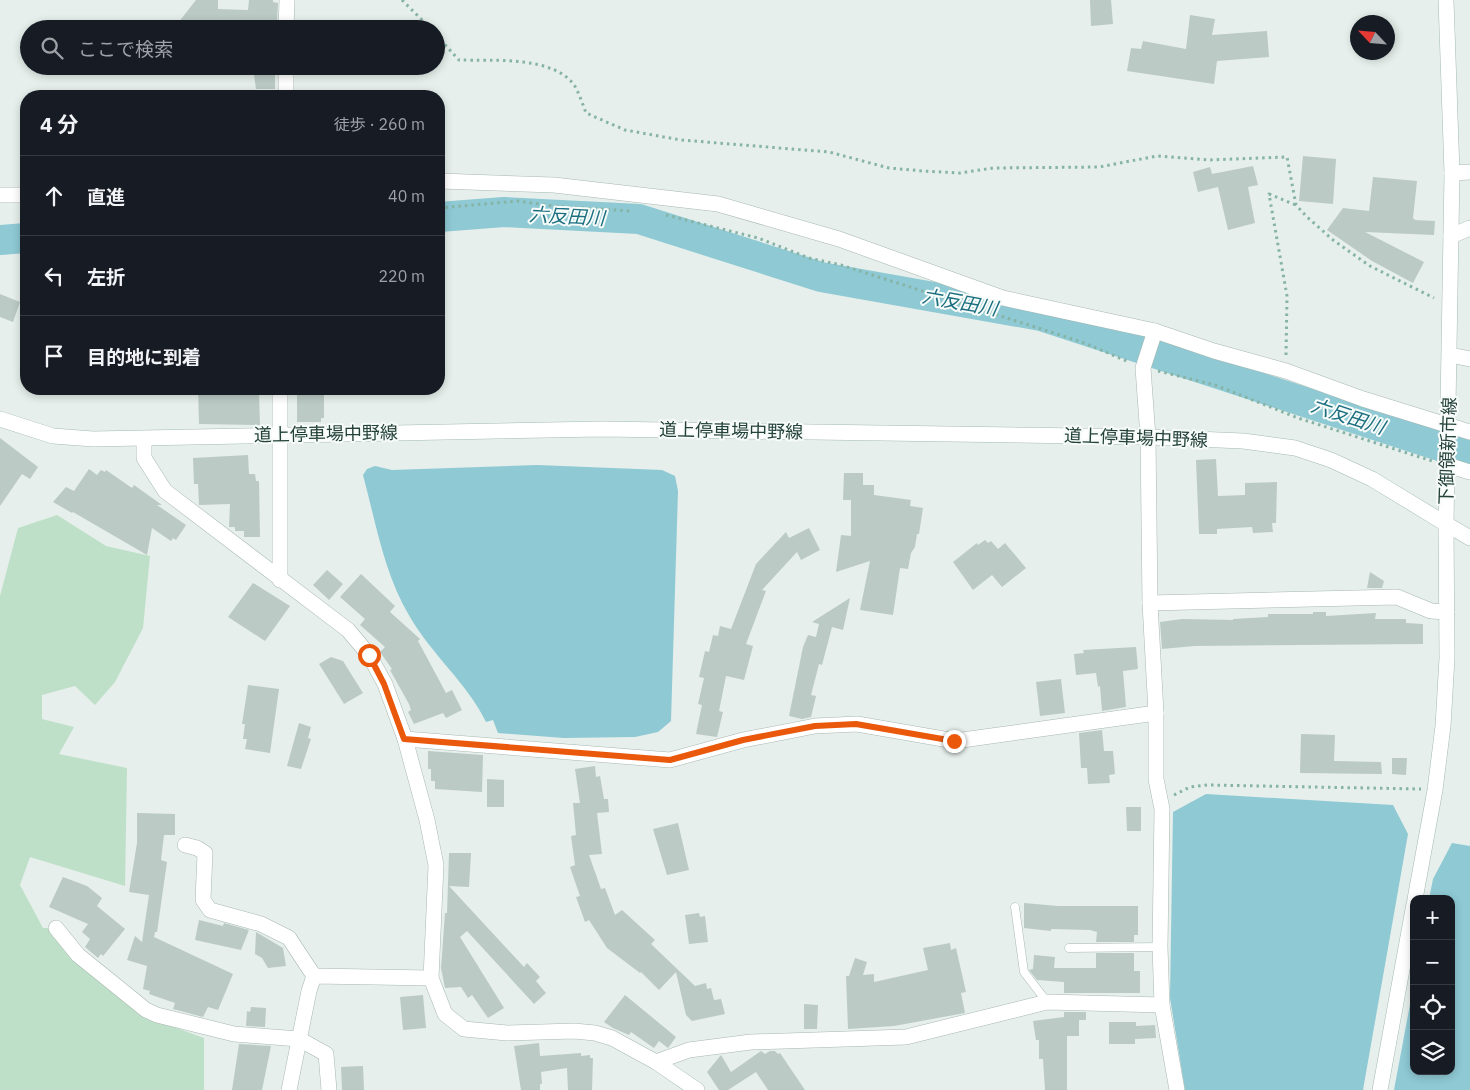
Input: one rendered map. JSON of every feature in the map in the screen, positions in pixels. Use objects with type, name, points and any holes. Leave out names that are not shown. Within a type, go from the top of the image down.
[{"type":"street","points":[[286,20],[287,0]]},
{"type":"street","name":"下御領新市線","points":[[1416,895],[1435,790],[1443,726],[1447,612],[1446,524],[1452,173],[1446,0]]},
{"type":"street","points":[[286,75],[286,90]]},
{"type":"street","points":[[1452,173],[1470,172]]},
{"type":"street","points":[[445,181],[554,185],[718,204],[839,239],[1003,298],[1156,331],[1286,371],[1448,428],[1470,432]]},
{"type":"street","points":[[0,195],[20,195]]},
{"type":"street","points":[[1451,236],[1470,228]]},
{"type":"street","points":[[1156,331],[1143,368],[1148,437],[1150,603],[1156,713],[1156,779],[1162,805],[1160,947],[1162,1005],[1177,1090]]},
{"type":"street","points":[[1450,355],[1470,359]]},
{"type":"street","points":[[280,395],[280,580]]},
{"type":"street","name":"道上停車場中野線","points":[[0,419],[54,436],[144,440],[279,435],[601,429],[1148,437],[1242,441],[1295,448],[1331,460],[1372,479],[1470,538]]},
{"type":"street","points":[[144,440],[144,458],[165,491],[348,630],[369,655],[384,684],[404,739],[427,820],[436,865],[432,978],[445,1014],[464,1029],[507,1033],[574,1031],[595,1033],[612,1038],[656,1062],[696,1090]]},
{"type":"street","points":[[1447,463],[1470,472]]},
{"type":"street","points":[[1150,603],[1397,598],[1431,611],[1447,612]]},
{"type":"street","points":[[404,739],[670,760],[743,740],[815,726],[856,724],[954,741],[1156,713]]},
{"type":"street","points":[[185,845],[197,848],[204,853],[203,900],[210,910],[261,924],[289,938],[314,976]]},
{"type":"street","points":[[1380,1090],[1410,926]]},
{"type":"street","points":[[56,928],[78,955],[146,1010],[157,1015],[234,1034],[299,1039],[326,1054],[330,1090]]},
{"type":"street","points":[[314,976],[432,978]]},
{"type":"street","points":[[290,1090],[309,991],[314,976]]},
{"type":"street","points":[[656,1062],[689,1050],[751,1042],[906,1037],[1047,1002],[1162,1005]]},
{"type":"lane","points":[[1015,908],[1024,972],[1047,1002]]},
{"type":"lane","points":[[1069,948],[1160,947]]},
{"type":"path","points":[[402,0],[421,20]]},
{"type":"path","points":[[445,45],[459,60],[524,62],[546,66],[562,74],[575,87],[586,114],[625,130],[681,140],[828,152],[889,168],[960,173],[993,168],[1099,167],[1157,156],[1209,160],[1287,157],[1296,206]]},
{"type":"path","points":[[1286,371],[1287,296],[1269,194],[1296,206],[1334,240],[1370,266],[1435,298],[1451,301]]},
{"type":"path","points":[[445,207],[518,201],[553,206],[638,212]]},
{"type":"path","points":[[657,213],[758,238],[808,258],[841,265],[1082,342],[1143,368],[1215,385],[1298,418],[1447,463]]},
{"type":"path","points":[[1162,805],[1177,792],[1190,787],[1207,785],[1435,790]]},
{"type":"green space","points":[[57,515],[106,546],[150,556],[143,628],[115,682],[95,705],[75,686],[42,695],[42,719],[74,727],[59,754],[127,768],[125,886],[30,857],[20,885],[43,928],[56,928],[138,1014],[204,1038],[204,1090],[0,1090],[0,596],[18,528]]},
{"type":"water","points":[[537,465],[662,470],[675,476],[678,491],[671,721],[658,732],[635,737],[564,738],[498,733],[493,720],[486,722],[469,694],[428,644],[401,601],[387,566],[377,530],[363,475],[367,469],[375,466],[392,470]]},
{"type":"water","points":[[1206,794],[1393,805],[1408,834],[1363,1090],[1185,1090],[1170,998],[1173,812]]},
{"type":"water","points":[[1452,843],[1470,846],[1470,1090],[1394,1090],[1410,1004],[1410,1075],[1455,1075],[1455,895],[1430,895],[1433,879]]},
{"type":"building","points":[[196,0],[218,0],[218,9],[248,10],[249,0],[273,0],[273,2],[278,3],[277,20],[180,20]]},
{"type":"building","points":[[1090,0],[1111,0],[1113,24],[1091,26]]},
{"type":"building","points":[[1190,15],[1215,19],[1212,35],[1267,31],[1269,57],[1217,61],[1214,84],[1127,71],[1131,48],[1141,49],[1143,41],[1186,49]]},
{"type":"building","points":[[254,75],[275,75],[275,89],[256,89]]},
{"type":"building","points":[[1303,156],[1336,159],[1333,204],[1299,201]]},
{"type":"building","points":[[1253,166],[1258,185],[1248,187],[1255,223],[1228,230],[1218,187],[1198,192],[1193,172],[1210,167],[1212,174]]},
{"type":"building","points":[[1373,177],[1417,181],[1413,218],[1415,220],[1435,221],[1434,235],[1365,232],[1424,262],[1413,283],[1372,261],[1327,230],[1343,208],[1369,211]]},
{"type":"building","points":[[0,294],[20,302],[13,322],[0,317]]},
{"type":"building","points":[[198,395],[259,395],[260,425],[199,424]]},
{"type":"building","points":[[297,395],[324,395],[324,418],[321,418],[321,422],[297,422]]},
{"type":"building","points":[[0,438],[38,467],[30,479],[22,474],[0,506]]},
{"type":"building","points":[[248,455],[249,474],[255,474],[256,481],[259,481],[260,537],[244,537],[244,531],[235,531],[235,527],[229,527],[230,504],[199,505],[198,484],[194,484],[193,458]]},
{"type":"building","points":[[1216,459],[1218,496],[1245,495],[1245,483],[1277,482],[1276,523],[1272,523],[1273,532],[1253,533],[1252,527],[1217,529],[1217,534],[1199,534],[1196,460]]},
{"type":"building","points":[[89,469],[97,475],[101,470],[105,472],[106,470],[132,488],[134,485],[162,505],[157,505],[186,525],[176,540],[173,538],[171,541],[152,528],[147,555],[53,502],[66,487],[74,491]]},
{"type":"building","points":[[844,473],[863,473],[863,485],[874,485],[874,495],[911,500],[910,506],[923,508],[919,534],[917,534],[915,547],[911,553],[908,569],[900,568],[893,615],[860,610],[870,561],[836,572],[841,535],[851,536],[851,500],[843,500]]},
{"type":"building","points":[[809,528],[820,550],[801,560],[797,552],[762,590],[766,591],[746,644],[753,646],[744,680],[726,676],[719,711],[723,712],[717,737],[696,734],[702,705],[698,704],[704,678],[699,677],[705,651],[709,652],[713,635],[718,636],[720,626],[731,629],[756,564],[786,532],[789,538]]},
{"type":"building","points":[[985,540],[988,543],[991,541],[998,549],[1005,543],[1026,568],[1002,587],[992,575],[973,590],[953,562],[977,543],[978,545]]},
{"type":"building","points":[[327,570],[343,584],[329,600],[313,585]]},
{"type":"building","points":[[1370,572],[1384,581],[1382,588],[1367,588]]},
{"type":"building","points":[[361,574],[395,606],[390,612],[420,639],[418,641],[446,693],[452,690],[462,710],[446,718],[443,713],[414,724],[408,712],[411,710],[409,704],[390,670],[392,669],[380,652],[385,647],[360,625],[365,619],[340,597]]},
{"type":"building","points":[[253,583],[290,606],[265,641],[228,617]]},
{"type":"building","points":[[850,598],[843,630],[832,627],[822,665],[819,664],[811,695],[816,696],[811,717],[802,719],[789,716],[803,647],[808,635],[816,637],[819,624],[812,622]]},
{"type":"building","points":[[1313,612],[1326,612],[1326,616],[1376,613],[1375,619],[1406,619],[1406,623],[1423,624],[1423,644],[1194,646],[1162,649],[1160,622],[1182,619],[1233,620],[1268,617],[1268,614],[1313,614]]},
{"type":"building","points":[[1136,647],[1138,669],[1123,671],[1126,707],[1102,711],[1100,686],[1098,687],[1096,673],[1076,675],[1074,654],[1084,653],[1083,650]]},
{"type":"building","points":[[331,657],[343,661],[363,693],[344,704],[319,664]]},
{"type":"building","points":[[1061,679],[1065,713],[1040,716],[1036,682]]},
{"type":"building","points":[[248,685],[279,689],[270,753],[245,749],[247,739],[243,739],[245,724],[242,724]]},
{"type":"building","points":[[299,723],[311,727],[308,738],[311,739],[301,769],[287,766]]},
{"type":"building","points":[[1102,730],[1104,751],[1113,751],[1115,774],[1109,775],[1110,783],[1088,784],[1087,768],[1081,768],[1079,733]]},
{"type":"building","points":[[1301,734],[1335,735],[1334,761],[1381,762],[1382,774],[1300,773]]},
{"type":"building","points":[[428,751],[483,755],[482,792],[435,789],[435,781],[431,781],[431,769],[428,769]]},
{"type":"building","points":[[1392,758],[1407,758],[1406,775],[1392,774]]},
{"type":"building","points":[[595,766],[596,777],[600,776],[604,799],[608,799],[609,812],[597,813],[602,854],[589,855],[601,889],[605,888],[615,915],[622,910],[655,940],[651,944],[695,986],[706,983],[707,989],[711,988],[714,1000],[721,999],[725,1014],[692,1021],[686,1015],[676,972],[659,990],[641,972],[607,948],[589,920],[585,922],[576,897],[580,896],[570,867],[575,865],[571,836],[576,835],[573,803],[580,803],[575,769]]},
{"type":"building","points":[[487,779],[504,780],[504,807],[487,807]]},
{"type":"building","points":[[1126,807],[1141,807],[1141,831],[1127,831]]},
{"type":"building","points":[[137,813],[175,814],[175,835],[164,835],[161,860],[167,862],[157,932],[155,932],[154,937],[233,974],[218,1010],[208,1007],[203,1017],[173,1009],[175,1003],[149,994],[150,991],[143,989],[147,966],[127,960],[135,936],[142,942],[149,895],[129,892],[137,843]]},
{"type":"building","points":[[678,823],[689,870],[667,875],[653,829]]},
{"type":"building","points":[[449,853],[471,853],[469,887],[449,886],[524,967],[527,963],[540,977],[536,981],[546,993],[534,1004],[467,931],[460,937],[504,1008],[488,1018],[472,995],[468,998],[461,987],[445,988],[441,968],[445,913],[447,913]]},
{"type":"building","points":[[63,877],[87,886],[102,898],[97,906],[125,929],[103,956],[101,954],[98,958],[85,947],[90,939],[82,932],[88,924],[49,907]]},
{"type":"building","points":[[1024,903],[1058,906],[1138,906],[1138,935],[1134,935],[1134,942],[1096,942],[1097,932],[1090,930],[1051,929],[1051,931],[1024,928]]},
{"type":"building","points":[[699,913],[700,917],[705,916],[708,942],[689,944],[685,915]]},
{"type":"building","points":[[199,920],[223,926],[224,923],[249,930],[241,950],[195,940]]},
{"type":"building","points":[[256,932],[283,948],[286,966],[268,968],[262,958],[255,954]]},
{"type":"building","points":[[950,943],[951,950],[956,948],[966,992],[961,993],[965,1013],[894,1026],[848,1029],[846,976],[849,976],[855,958],[867,962],[863,975],[874,974],[874,982],[928,970],[923,948]]},
{"type":"building","points":[[1096,953],[1134,953],[1134,971],[1140,971],[1140,993],[1064,993],[1064,982],[1037,980],[1029,970],[1033,969],[1034,955],[1055,957],[1054,968],[1096,968]]},
{"type":"building","points":[[423,995],[426,1028],[403,1030],[400,997]]},
{"type":"building","points":[[625,995],[676,1037],[668,1048],[659,1041],[654,1048],[631,1032],[629,1035],[604,1022]]},
{"type":"building","points":[[804,1004],[818,1005],[817,1029],[804,1029]]},
{"type":"building","points":[[251,1007],[266,1008],[265,1027],[246,1026],[247,1011],[250,1012]]},
{"type":"building","points":[[1064,1012],[1086,1012],[1086,1020],[1079,1020],[1079,1036],[1067,1036],[1067,1090],[1045,1090],[1043,1059],[1039,1059],[1039,1040],[1036,1040],[1033,1021],[1064,1017]]},
{"type":"building","points":[[1109,1022],[1136,1022],[1136,1026],[1155,1025],[1156,1038],[1135,1039],[1135,1044],[1109,1044]]},
{"type":"building","points":[[539,1043],[540,1056],[581,1053],[581,1056],[590,1055],[590,1058],[593,1058],[592,1090],[568,1090],[567,1068],[541,1072],[542,1084],[540,1084],[540,1090],[521,1090],[514,1046]]},
{"type":"building","points":[[239,1044],[271,1046],[262,1090],[232,1090]]},
{"type":"building","points":[[761,1051],[765,1054],[770,1051],[780,1053],[805,1090],[768,1090],[756,1072],[728,1090],[719,1090],[707,1072],[721,1055],[731,1072]]},
{"type":"building","points":[[363,1066],[364,1090],[342,1090],[341,1067]]},
{"type":"waterway","name":"六反田川","points":[[445,217],[504,212],[639,219],[821,277],[1041,316],[1470,456]]},
{"type":"waterway","name":"六反田川","points":[[0,240],[20,238]]},
{"type":"route","points":[[369,655],[384,684],[404,739],[670,760],[743,740],[815,726],[856,724],[954,741]]}]
